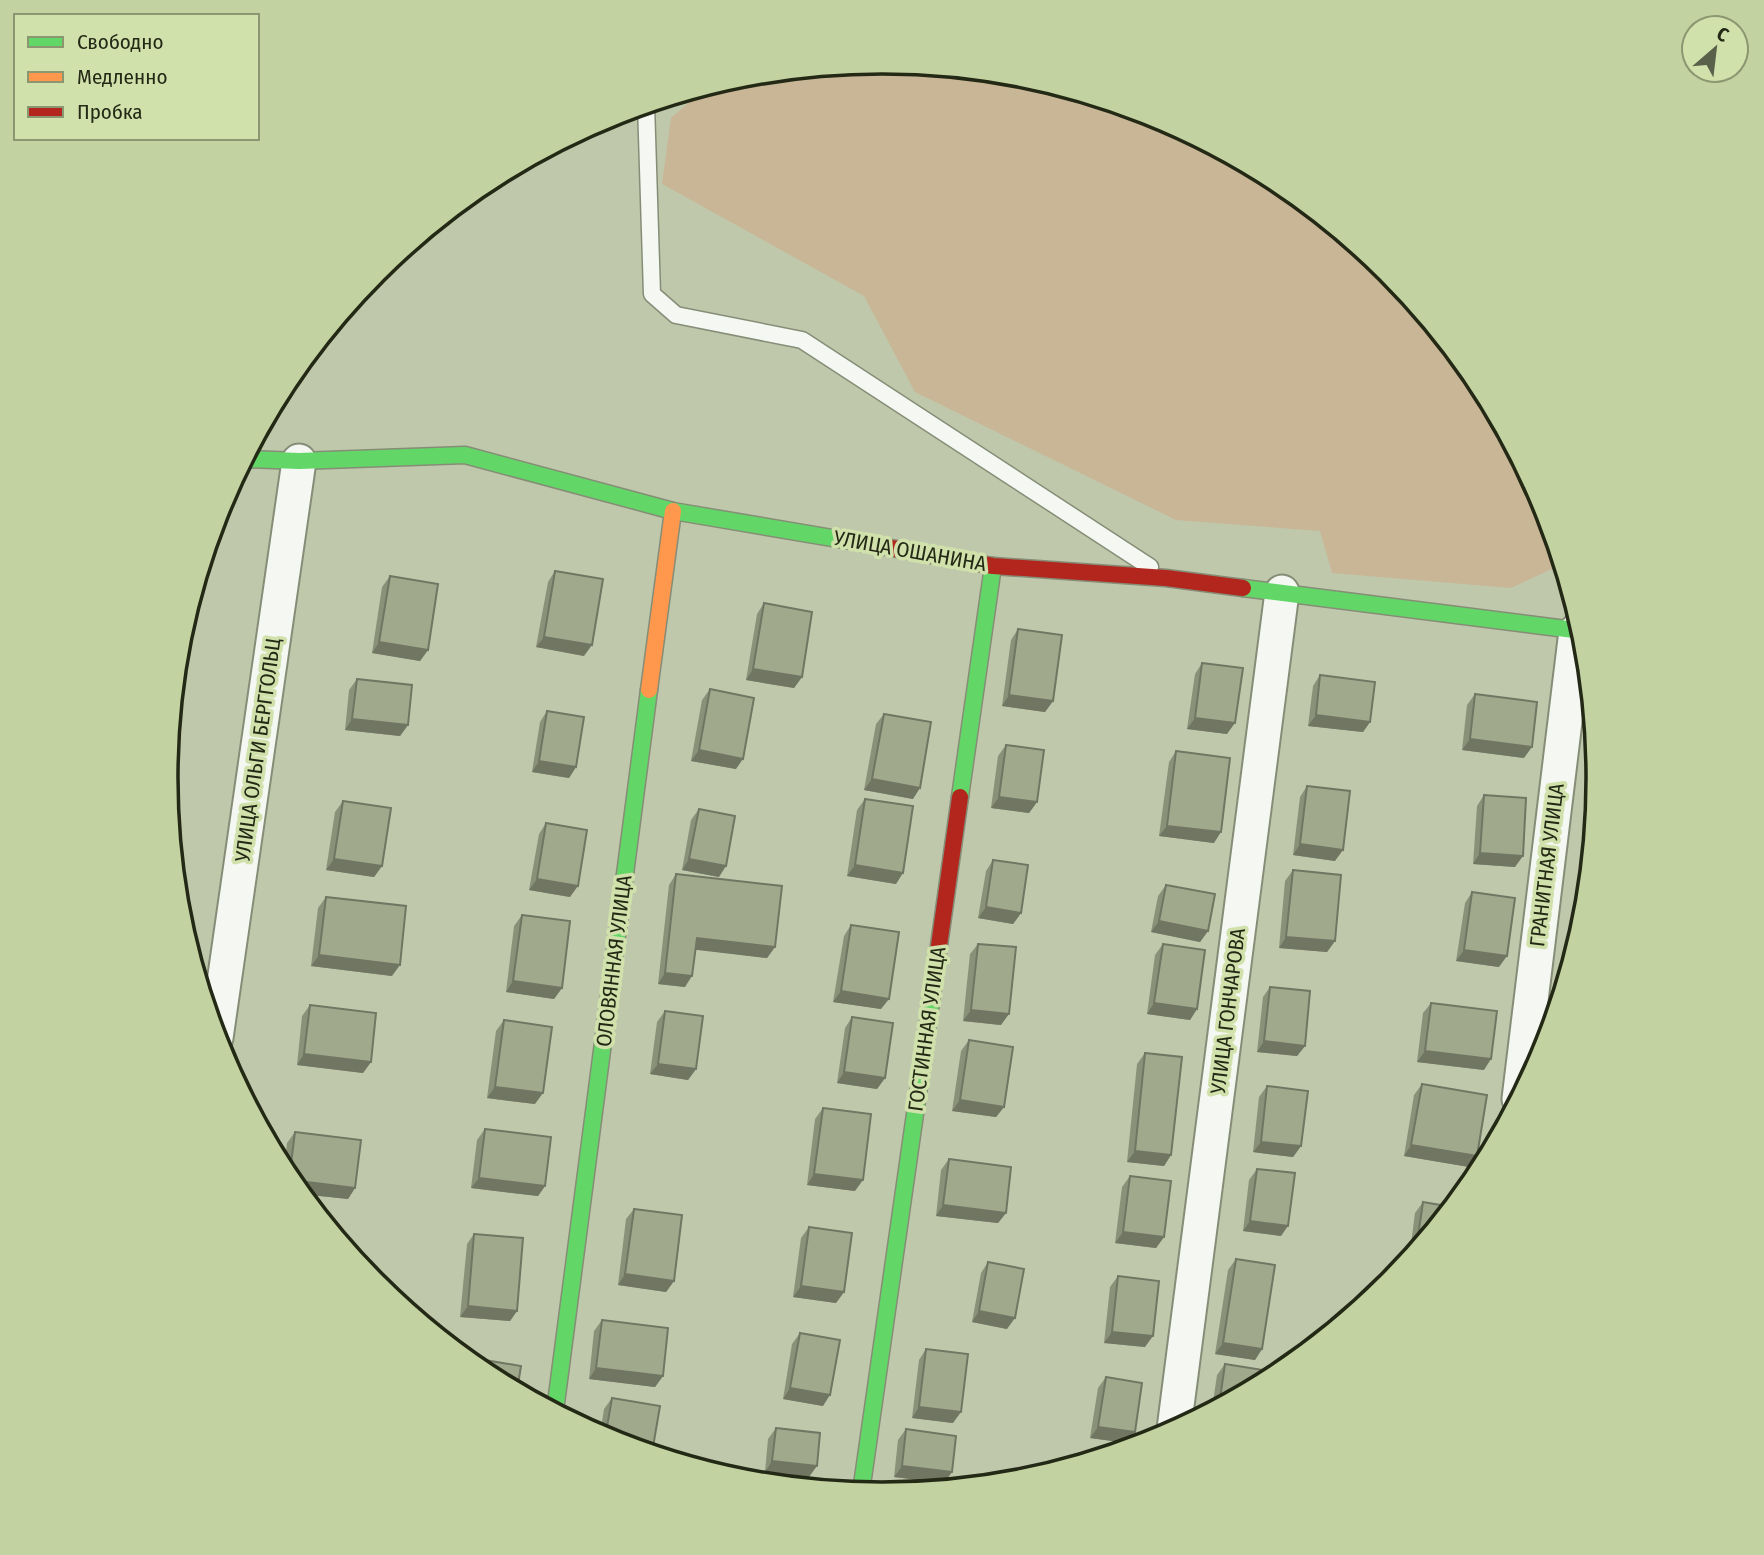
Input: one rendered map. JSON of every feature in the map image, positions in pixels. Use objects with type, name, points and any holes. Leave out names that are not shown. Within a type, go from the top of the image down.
[{"type":"street","name":"УЛИЦА ОШАНИНА","points":[[254,459],[299,461],[465,455],[673,511],[993,566],[1166,578],[1570,630]]},
{"type":"street","name":"УЛИЦА ОЛЬГИ БЕРГГОЛЬЦ","points":[[219,1015],[299,461]]},
{"type":"street","name":"ОЛОВЯННАЯ УЛИЦА","points":[[556,1401],[673,511]]},
{"type":"street","name":"ГОСТИННАЯ УЛИЦА","points":[[863,1481],[993,566]]},
{"type":"street","name":"УЛИЦА ГОНЧАРОВА","points":[[1176,1417],[1282,592]]},
{"type":"street","name":"ГРАНИТНАЯ УЛИЦА","points":[[1522,1069],[1575,659]]},
{"type":"lane","points":[[646,115],[652,293],[676,315],[802,340],[1166,578]]},
{"type":"shaded area","points":[[836,75],[928,75],[1019,87],[1064,97],[1151,127],[1193,146],[1273,192],[1311,219],[1346,248],[1411,313],[1441,349],[1492,426],[1532,508],[1554,568],[1511,588],[1332,573],[1320,531],[1176,520],[915,392],[864,296],[662,184],[671,118],[692,99],[745,87]]},
{"type":"building","points":[[555,571],[603,579],[592,645],[544,637]]},
{"type":"building","points":[[390,576],[438,584],[428,650],[379,642]]},
{"type":"building","points":[[764,603],[812,612],[802,677],[753,669]]},
{"type":"building","points":[[1018,629],[1062,635],[1053,701],[1009,695]]},
{"type":"building","points":[[1202,663],[1243,668],[1235,723],[1195,718]]},
{"type":"building","points":[[1320,675],[1375,682],[1370,722],[1316,715]]},
{"type":"building","points":[[357,679],[412,685],[408,725],[352,719]]},
{"type":"building","points":[[710,689],[754,698],[743,759],[699,750]]},
{"type":"building","points":[[1475,694],[1537,702],[1532,747],[1470,739]]},
{"type":"building","points":[[547,711],[584,717],[576,767],[539,761]]},
{"type":"building","points":[[884,714],[931,722],[920,788],[872,779]]},
{"type":"building","points":[[1006,745],[1044,750],[1037,802],[999,797]]},
{"type":"building","points":[[1176,751],[1230,758],[1221,832],[1167,826]]},
{"type":"building","points":[[1307,786],[1350,791],[1343,850],[1300,844]]},
{"type":"building","points":[[1484,795],[1526,798],[1523,856],[1480,853]]},
{"type":"building","points":[[865,799],[913,806],[903,873],[855,865]]},
{"type":"building","points":[[343,801],[391,808],[382,866],[334,859]]},
{"type":"building","points":[[699,809],[735,816],[726,866],[689,859]]},
{"type":"building","points":[[546,823],[587,830],[578,886],[537,879]]},
{"type":"building","points":[[993,860],[1028,865],[1021,913],[986,907]]},
{"type":"building","points":[[1293,870],[1341,875],[1335,941],[1286,937]]},
{"type":"building","points":[[676,874],[782,886],[775,947],[697,938],[692,976],[665,973]]},
{"type":"building","points":[[1166,885],[1215,894],[1208,931],[1159,921]]},
{"type":"building","points":[[1472,892],[1515,898],[1507,956],[1464,950]]},
{"type":"building","points":[[326,897],[406,906],[400,965],[319,955]]},
{"type":"building","points":[[522,915],[570,921],[562,988],[513,981]]},
{"type":"building","points":[[851,925],[899,932],[889,999],[841,991]]},
{"type":"building","points":[[978,944],[1016,947],[1009,1014],[971,1010]]},
{"type":"building","points":[[1163,944],[1205,950],[1197,1009],[1154,1003]]},
{"type":"building","points":[[1270,987],[1310,991],[1305,1046],[1264,1041]]},
{"type":"building","points":[[1431,1003],[1497,1011],[1491,1059],[1425,1051]]},
{"type":"building","points":[[310,1005],[376,1013],[371,1062],[304,1054]]},
{"type":"building","points":[[665,1011],[703,1016],[696,1069],[658,1064]]},
{"type":"building","points":[[852,1017],[893,1023],[885,1078],[844,1072]]},
{"type":"building","points":[[504,1020],[552,1027],[543,1093],[495,1087]]},
{"type":"building","points":[[969,1040],[1013,1047],[1004,1107],[960,1100]]},
{"type":"building","points":[[1145,1053],[1182,1057],[1171,1155],[1135,1151]]},
{"type":"building","points":[[1422,1084],[1487,1095],[1475,1156],[1411,1145]]},
{"type":"building","points":[[1267,1086],[1308,1091],[1301,1146],[1261,1142]]},
{"type":"building","points":[[823,1108],[871,1114],[863,1180],[814,1174]]},
{"type":"building","points":[[485,1129],[551,1137],[545,1186],[479,1178]]},
{"type":"building","points":[[295,1132],[361,1140],[355,1188],[306,1182],[291,1160]]},
{"type":"building","points":[[949,1159],[1011,1167],[1006,1213],[943,1205]]},
{"type":"building","points":[[1257,1169],[1295,1173],[1288,1226],[1250,1221]]},
{"type":"building","points":[[1130,1176],[1171,1181],[1164,1237],[1123,1232]]},
{"type":"building","points":[[1423,1202],[1442,1205],[1441,1206],[1418,1233]]},
{"type":"building","points":[[634,1209],[682,1215],[674,1281],[625,1274]]},
{"type":"building","points":[[809,1227],[852,1233],[844,1292],[801,1286]]},
{"type":"building","points":[[474,1234],[523,1238],[517,1311],[468,1306]]},
{"type":"building","points":[[1236,1259],[1275,1265],[1262,1349],[1223,1343]]},
{"type":"building","points":[[988,1262],[1024,1269],[1015,1318],[979,1311]]},
{"type":"building","points":[[1118,1276],[1159,1281],[1153,1336],[1112,1332]]},
{"type":"building","points":[[602,1320],[668,1328],[663,1376],[596,1368]]},
{"type":"building","points":[[800,1333],[840,1340],[830,1395],[790,1388]]},
{"type":"building","points":[[926,1349],[968,1354],[961,1412],[919,1407]]},
{"type":"building","points":[[487,1360],[521,1366],[519,1380]]},
{"type":"building","points":[[1225,1364],[1262,1370],[1234,1387],[1221,1394]]},
{"type":"building","points":[[1106,1377],[1142,1383],[1135,1432],[1098,1427]]},
{"type":"building","points":[[612,1398],[660,1406],[654,1443],[607,1425]]},
{"type":"building","points":[[776,1428],[820,1433],[817,1466],[772,1461]]},
{"type":"building","points":[[906,1429],[956,1436],[952,1472],[902,1466]]},
{"type":"traffic: fast","points":[[254,459],[299,461],[465,455],[673,511],[891,548]]},
{"type":"traffic: fast","points":[[960,797],[993,566]]},
{"type":"traffic: fast","points":[[1243,588],[1570,629]]},
{"type":"traffic: fast","points":[[556,1401],[649,690]]},
{"type":"traffic: fast","points":[[863,1481],[934,981]]},
{"type":"traffic: slow","points":[[649,690],[673,511]]},
{"type":"traffic: jam","points":[[891,548],[993,566],[1166,578],[1243,588]]},
{"type":"traffic: jam","points":[[934,981],[960,797]]}]
